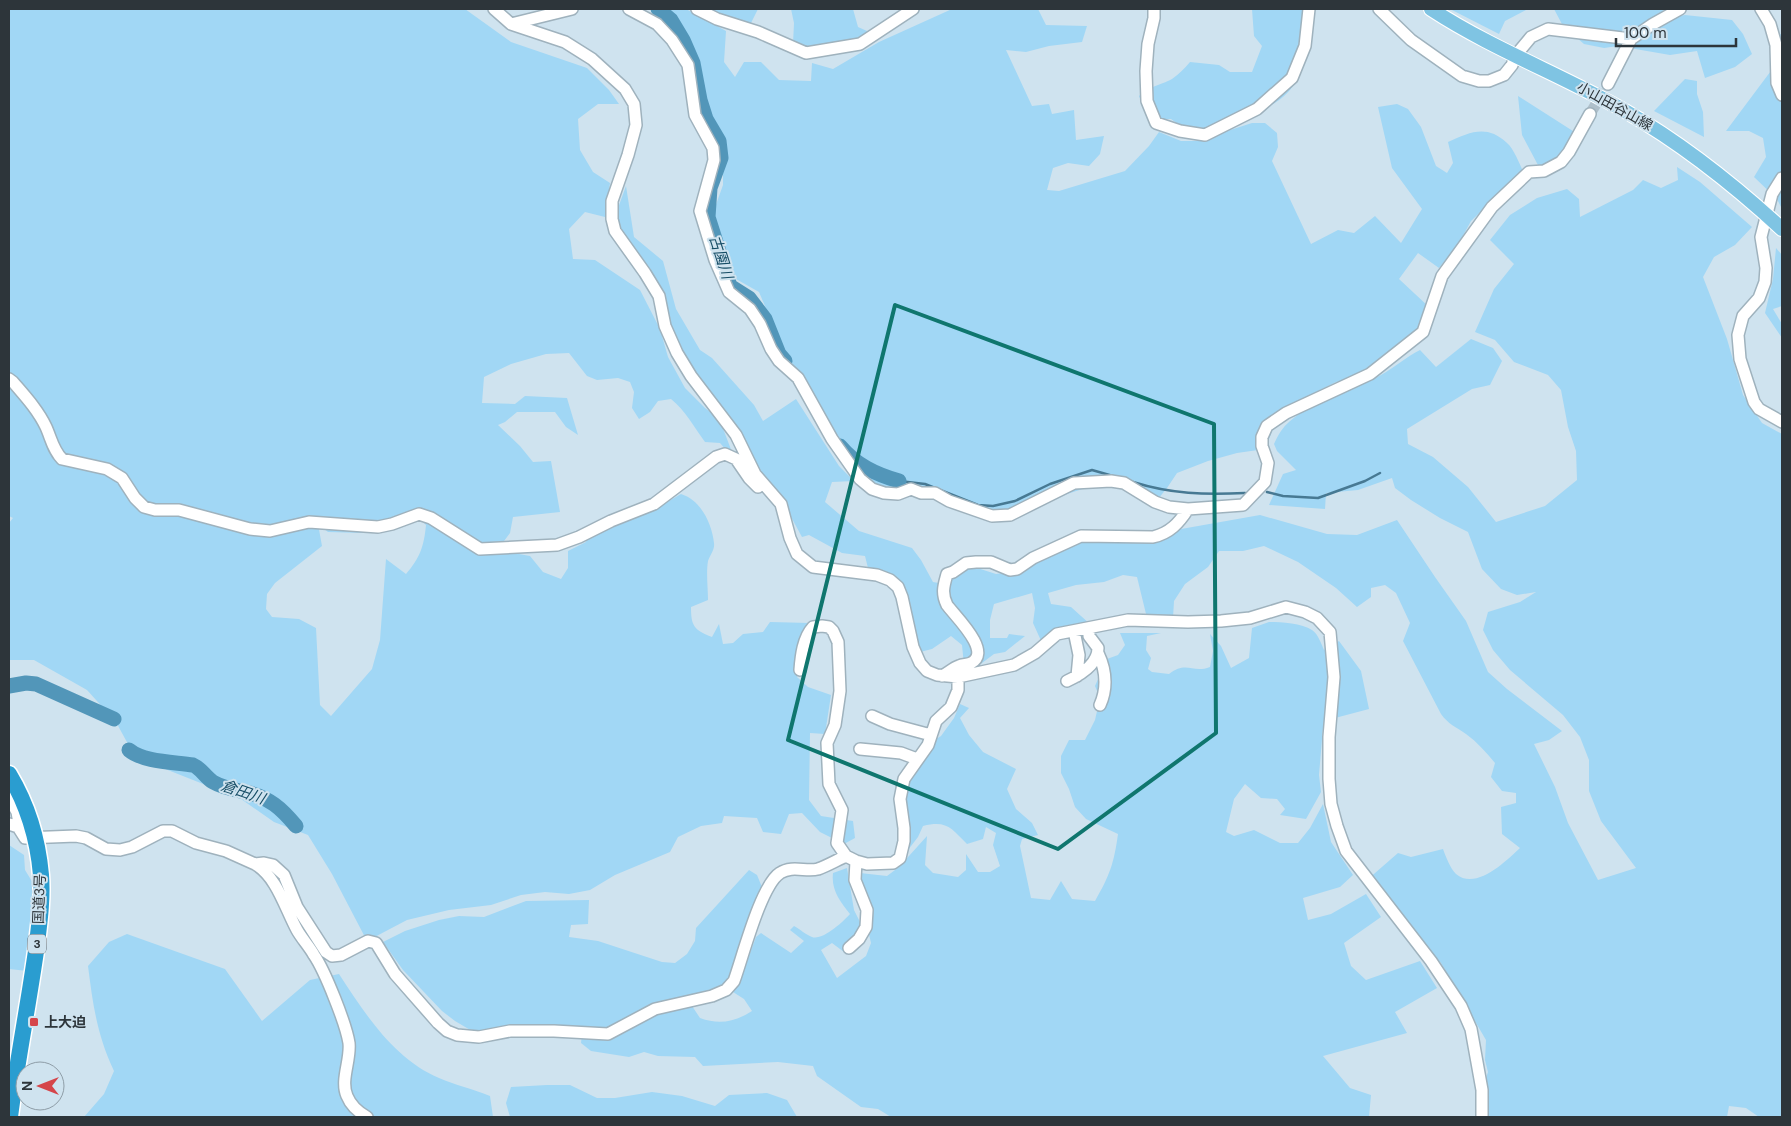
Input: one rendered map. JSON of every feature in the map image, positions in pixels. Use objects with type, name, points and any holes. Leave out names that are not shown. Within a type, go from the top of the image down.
[{"type":"highway","name":"国道3号","points":[[9,774],[23,803],[35,839],[41,877],[41,902],[33,970],[14,1052],[10,1117]]},
{"type":"main road","name":"小山田谷山線","points":[[1431,9],[1465,29],[1596,95],[1662,133],[1730,182],[1782,229]]},
{"type":"street","points":[[494,9],[511,24],[565,42],[592,59],[625,89],[634,104],[636,125],[628,155],[612,200],[612,219],[615,231],[645,273],[658,296],[665,326],[677,353],[691,376],[736,435],[755,474],[781,504],[790,538],[797,554],[813,567],[877,575],[890,580],[898,587],[913,647],[920,662],[927,671],[937,676],[958,677],[1014,665],[1035,653],[1057,634],[1128,620],[1221,621],[1250,618],[1286,607],[1305,612],[1317,618],[1330,632],[1334,677],[1330,737],[1330,779],[1331,804],[1337,826],[1346,851],[1431,961],[1461,1006],[1473,1037],[1482,1090],[1482,1117]]},
{"type":"street","points":[[511,24],[572,9]]},
{"type":"street","points":[[629,9],[657,24],[672,40],[688,65],[695,115],[712,148],[714,160],[700,211],[715,260],[728,292],[750,308],[760,324],[771,349],[780,361],[798,378],[832,439],[860,479],[872,489],[884,493],[898,494],[911,489],[921,493],[935,494],[992,516],[1010,515],[1074,483],[1111,481],[1124,483],[1155,502],[1169,507],[1188,509],[1243,505],[1266,482],[1268,463],[1262,446],[1262,437],[1267,426],[1286,413],[1370,374],[1423,332],[1442,276],[1492,207],[1529,172],[1544,171],[1561,162],[1569,152],[1590,114]]},
{"type":"street","points":[[697,9],[717,19],[758,32],[806,53],[860,44],[912,9]]},
{"type":"street","points":[[1154,9],[1147,56],[1147,101],[1156,123],[1180,131],[1205,134],[1256,109],[1292,78],[1305,46],[1309,9]]},
{"type":"street","points":[[1379,9],[1411,40],[1470,80],[1496,79],[1504,75],[1512,66],[1516,55],[1531,37],[1548,30],[1631,39]]},
{"type":"street","points":[[1608,84],[1631,39],[1658,20],[1680,9]]},
{"type":"street","points":[[1761,9],[1770,24],[1776,45],[1777,83],[1782,95]]},
{"type":"street","points":[[1782,178],[1772,194],[1762,237],[1766,268],[1765,282],[1758,298],[1743,316],[1738,335],[1738,350],[1754,402],[1758,409],[1782,422]]},
{"type":"street","points":[[9,378],[36,410],[57,455],[62,460],[107,469],[122,478],[135,498],[144,507],[155,510],[179,510],[250,529],[270,531],[309,522],[378,527],[419,514],[431,518],[480,549],[557,546],[611,520],[654,504],[716,457],[724,454],[736,459],[749,478],[759,488],[769,489]]},
{"type":"street","points":[[942,676],[959,666],[975,660],[978,650],[976,642],[947,605],[944,598],[943,590],[948,574],[966,563],[976,562],[992,562],[1010,570],[1017,569],[1033,558],[1081,536],[1153,537],[1164,535],[1179,523],[1188,509]]},
{"type":"street","points":[[800,670],[802,653],[809,631],[813,627],[822,626],[834,631],[838,642],[840,691],[835,725],[827,743],[829,784],[842,810],[838,843],[851,858],[867,864],[892,863],[900,858],[904,834],[900,799],[901,788],[904,779],[928,744],[936,722],[951,707],[958,690],[958,677]]},
{"type":"street","points":[[1089,628],[1089,636],[1098,648],[1105,679],[1104,694],[1100,705]]},
{"type":"street","points":[[1074,631],[1079,655],[1072,678],[1090,665],[1097,658],[1098,653]]},
{"type":"street","points":[[872,716],[890,724],[931,735]]},
{"type":"street","points":[[860,748],[901,753],[917,759]]},
{"type":"street","points":[[9,798],[17,812],[20,830]]},
{"type":"street","points":[[9,824],[18,827],[25,838],[76,836],[86,838],[106,849],[120,850],[132,847],[163,831],[172,831],[196,843],[226,851],[262,868],[271,878],[298,932],[315,957],[340,1013],[349,1044],[345,1074],[346,1094],[355,1110],[367,1117]]},
{"type":"street","points":[[255,864],[273,865],[284,874],[297,907],[326,952],[332,956],[342,955],[368,941],[376,943],[395,974],[438,1023],[457,1035],[479,1037],[510,1030],[554,1030],[608,1034],[655,1009],[712,996],[726,990],[734,981],[770,882],[781,872],[791,869],[817,869],[851,858]]},
{"type":"street","points":[[849,948],[859,940],[866,927],[867,910],[855,880],[851,858]]},
{"type":"highlighted area","points":[[895,305],[1214,424],[1216,733],[1058,849],[788,740]]},
{"type":"shaded area","points":[[9,9],[465,9],[511,42],[587,68],[609,90],[619,104],[598,104],[578,119],[580,150],[593,172],[610,183],[605,217],[585,212],[569,229],[573,259],[595,260],[640,290],[660,329],[668,357],[685,388],[705,408],[719,418],[735,460],[720,443],[705,442],[685,413],[671,399],[658,401],[650,412],[639,419],[632,408],[634,392],[630,382],[618,378],[597,380],[587,376],[569,353],[546,354],[511,364],[484,377],[482,403],[515,404],[525,396],[567,398],[578,435],[566,427],[555,412],[517,412],[498,425],[520,446],[533,462],[551,461],[560,512],[513,517],[510,533],[501,545],[503,551],[530,556],[543,572],[561,579],[568,568],[568,551],[586,542],[590,526],[600,520],[662,505],[681,494],[688,497],[700,507],[708,521],[714,546],[707,566],[708,600],[691,607],[693,623],[697,629],[712,637],[719,624],[723,644],[733,643],[743,634],[763,632],[770,622],[810,623],[802,643],[797,677],[808,687],[831,695],[825,734],[810,733],[809,800],[821,816],[853,821],[855,838],[844,844],[820,832],[802,813],[789,814],[781,834],[763,832],[757,818],[724,816],[722,823],[701,826],[678,837],[670,852],[615,875],[590,890],[569,894],[545,892],[521,895],[491,905],[449,910],[407,920],[367,941],[332,874],[308,835],[274,822],[241,799],[135,757],[116,722],[87,690],[34,660],[9,660],[9,523],[13,518],[9,516]],"holes":[[[412,511],[426,525],[420,551],[415,563],[406,574],[386,559],[380,640],[372,669],[331,716],[320,705],[316,628],[299,619],[272,617],[266,609],[267,594],[275,583],[322,546],[318,524],[328,532],[364,533],[394,527]]]},
{"type":"shaded area","points":[[657,9],[686,9],[726,31],[724,62],[735,77],[744,62],[761,62],[779,80],[811,81],[812,63],[833,69],[879,42],[952,9],[1038,9],[1046,25],[1087,26],[1082,42],[1049,46],[1026,52],[1006,50],[1032,106],[1049,104],[1052,114],[1074,110],[1076,140],[1104,136],[1100,154],[1089,166],[1068,163],[1053,168],[1047,190],[1059,191],[1125,171],[1149,146],[1159,132],[1181,141],[1196,141],[1252,123],[1265,123],[1277,133],[1278,147],[1272,161],[1311,244],[1338,230],[1354,233],[1375,216],[1401,243],[1422,209],[1392,168],[1378,107],[1397,104],[1408,109],[1421,127],[1436,166],[1447,173],[1453,163],[1448,142],[1464,135],[1478,132],[1492,133],[1507,143],[1514,152],[1523,171],[1471,221],[1459,243],[1439,268],[1418,253],[1399,279],[1429,307],[1418,329],[1390,363],[1336,382],[1298,401],[1273,429],[1265,449],[1237,453],[1208,461],[1177,473],[1158,499],[1121,484],[1098,484],[1067,494],[1027,513],[1002,517],[908,493],[874,487],[859,473],[806,402],[759,292],[736,279],[722,251],[713,213],[723,185],[723,155],[700,110],[690,57],[678,34]]},
{"type":"shaded area","points":[[706,9],[758,9],[749,27]]},
{"type":"shaded area","points":[[791,9],[853,9],[858,27],[867,31],[880,31],[814,54],[793,44],[794,23]]},
{"type":"shaded area","points":[[1252,9],[1303,9],[1299,70],[1290,90],[1266,108],[1251,115],[1190,133],[1171,119],[1155,119],[1146,113],[1139,96],[1172,79],[1190,62],[1219,65],[1230,72],[1252,72],[1262,46],[1254,36]]},
{"type":"shaded area","points":[[1450,9],[1528,9],[1505,21],[1499,34]]},
{"type":"shaded area","points":[[1554,9],[1667,9],[1663,10],[1662,19],[1685,15],[1732,20],[1743,34],[1752,54],[1735,67],[1705,78],[1697,51],[1670,55],[1618,46],[1604,48],[1584,44],[1563,26]]},
{"type":"shaded area","points":[[1782,33],[1782,56],[1777,37]]},
{"type":"shaded area","points":[[1782,56],[1782,209],[1777,199],[1754,177],[1766,157],[1763,138],[1749,131],[1726,131]]},
{"type":"shaded area","points":[[1685,79],[1697,81],[1697,94],[1703,112],[1704,137],[1654,111]]},
{"type":"shaded area","points":[[1518,96],[1576,133],[1565,154],[1539,167],[1522,135]]},
{"type":"shaded area","points":[[1677,167],[1700,182],[1752,227],[1735,245],[1714,257],[1703,277],[1727,339],[1743,395],[1762,423],[1782,434],[1782,1117],[1759,1117],[1746,1108],[1729,1106],[1727,1117],[1486,1117],[1483,1087],[1488,1072],[1485,1060],[1486,1040],[1441,963],[1367,880],[1398,853],[1411,857],[1443,849],[1454,872],[1464,878],[1481,877],[1490,872],[1520,848],[1502,834],[1501,807],[1516,803],[1516,793],[1502,791],[1491,777],[1495,763],[1474,740],[1449,723],[1441,714],[1403,641],[1410,623],[1396,593],[1385,585],[1371,588],[1371,597],[1357,607],[1336,588],[1298,562],[1264,546],[1243,551],[1219,551],[1208,567],[1185,584],[1174,601],[1173,618],[1147,618],[1137,577],[1123,575],[1104,582],[1076,585],[1048,593],[1051,604],[1071,607],[1091,625],[1043,645],[1033,623],[1035,608],[1032,593],[994,604],[990,620],[990,638],[1007,638],[1009,634],[1025,636],[1005,652],[994,654],[974,669],[964,665],[962,645],[951,636],[932,649],[920,652],[913,619],[901,587],[868,568],[865,556],[842,553],[809,535],[802,537],[784,504],[757,470],[686,366],[656,296],[618,226],[618,208],[626,186],[634,237],[663,261],[676,309],[700,350],[712,358],[754,405],[763,421],[796,399],[839,466],[854,481],[832,482],[825,502],[859,531],[912,548],[933,582],[944,584],[971,566],[996,574],[1011,572],[1022,558],[1080,539],[1153,534],[1260,515],[1327,534],[1357,535],[1397,520],[1466,621],[1488,672],[1562,731],[1549,740],[1534,744],[1555,787],[1568,823],[1598,880],[1636,868],[1601,821],[1589,791],[1589,760],[1580,737],[1563,715],[1510,670],[1493,650],[1483,630],[1488,612],[1520,602],[1536,592],[1517,595],[1501,589],[1482,569],[1468,532],[1411,500],[1395,488],[1392,478],[1358,490],[1326,493],[1325,509],[1269,505],[1283,474],[1296,470],[1277,451],[1274,444],[1290,421],[1313,406],[1381,375],[1420,350],[1436,367],[1471,339],[1493,348],[1502,361],[1490,385],[1472,389],[1407,429],[1408,444],[1433,457],[1468,487],[1496,522],[1545,506],[1577,480],[1576,451],[1568,427],[1561,390],[1548,375],[1514,362],[1495,340],[1475,332],[1494,289],[1514,264],[1490,240],[1510,215],[1537,198],[1567,189],[1579,199],[1580,217],[1633,190],[1643,180],[1661,188],[1678,180]]},
{"type":"shaded area","points":[[1776,248],[1782,255],[1782,306],[1773,309],[1782,324],[1782,338],[1765,313],[1773,279]]},
{"type":"shaded area","points":[[1269,622],[1291,623],[1312,630],[1324,650],[1339,641],[1361,671],[1369,709],[1335,718],[1323,727],[1319,775],[1321,792],[1306,819],[1280,815],[1285,809],[1277,799],[1261,798],[1245,784],[1234,799],[1226,832],[1234,836],[1254,830],[1280,843],[1298,843],[1310,828],[1323,804],[1331,842],[1353,875],[1340,887],[1303,898],[1308,920],[1331,914],[1366,894],[1381,917],[1344,943],[1351,966],[1366,980],[1420,961],[1437,988],[1395,1012],[1407,1033],[1323,1056],[1350,1088],[1371,1095],[1369,1117],[891,1117],[878,1109],[861,1107],[817,1076],[813,1066],[778,1062],[703,1066],[695,1057],[658,1056],[644,1052],[629,1057],[591,1051],[581,1043],[582,1034],[472,1031],[442,1011],[403,970],[383,942],[405,931],[439,920],[459,916],[484,917],[526,901],[589,900],[588,924],[571,925],[569,937],[598,941],[662,962],[675,963],[687,954],[695,941],[696,928],[749,870],[757,875],[764,892],[728,985],[692,1006],[700,1018],[720,1022],[727,1021],[739,1018],[752,1011],[744,999],[733,992],[739,983],[756,937],[761,933],[791,953],[804,941],[790,930],[794,926],[812,937],[821,936],[827,934],[843,922],[850,914],[837,895],[833,885],[833,873],[847,868],[854,910],[861,924],[861,935],[853,948],[844,952],[832,943],[821,950],[837,978],[866,956],[871,943],[857,883],[860,873],[887,876],[899,867],[927,836],[925,865],[933,873],[958,877],[966,870],[966,854],[978,872],[990,872],[1000,866],[993,845],[996,833],[986,827],[983,839],[967,844],[948,827],[938,824],[923,826],[918,837],[908,850],[898,838],[900,804],[921,748],[941,736],[954,718],[960,704],[969,708],[960,718],[969,735],[983,752],[1016,769],[1007,789],[1016,809],[1032,823],[1038,835],[1022,839],[1020,846],[1031,898],[1050,900],[1061,881],[1072,899],[1095,901],[1111,869],[1118,834],[1086,819],[1075,807],[1061,773],[1061,756],[1069,740],[1085,740],[1095,720],[1100,698],[1095,686],[1107,659],[1118,655],[1125,645],[1120,633],[1161,633],[1147,636],[1146,650],[1151,658],[1148,669],[1152,672],[1169,674],[1185,667],[1204,669],[1210,667],[1213,651],[1210,634],[1221,646],[1231,668],[1249,658],[1252,628]]},
{"type":"shaded area","points":[[9,845],[24,855],[25,870],[33,883],[35,926],[28,971],[9,969]]},
{"type":"shaded area","points":[[127,934],[225,969],[262,1021],[310,980],[339,974],[370,1019],[394,1047],[423,1070],[451,1083],[490,1096],[493,1117],[84,1117],[104,1094],[114,1071],[103,1045],[94,1007],[88,966],[109,942]]},
{"type":"shaded area","points":[[570,1085],[597,1098],[615,1098],[652,1092],[682,1096],[715,1106],[729,1095],[767,1093],[787,1100],[797,1117],[510,1117],[506,1103],[511,1087]]},
{"type":"waterway","name":"古園川","points":[[658,9],[671,20],[683,40],[693,63],[700,100],[706,119],[719,141],[721,158],[710,188],[708,217],[730,286],[749,298],[765,319],[779,354],[785,361]]},
{"type":"waterway","name":"古園川","points":[[840,446],[866,468],[899,481]]},
{"type":"waterway","points":[[899,481],[925,484],[978,505],[993,506],[1015,501],[1050,484],[1092,470],[1113,476]]},
{"type":"waterway","points":[[1267,492],[1283,496],[1318,498],[1365,481],[1380,473]]},
{"type":"waterway","points":[[1133,482],[1188,493],[1245,493]]},
{"type":"waterway","name":"倉田川","points":[[9,686],[26,683],[36,684],[114,719]]},
{"type":"waterway","name":"倉田川","points":[[129,750],[150,759],[193,765],[217,784],[262,797],[280,809],[296,826]]},
{"type":"tunnel","points":[[1590,114],[1608,84]]},
{"type":"place","name":"上大迫","points":[[34,1022]]}]
